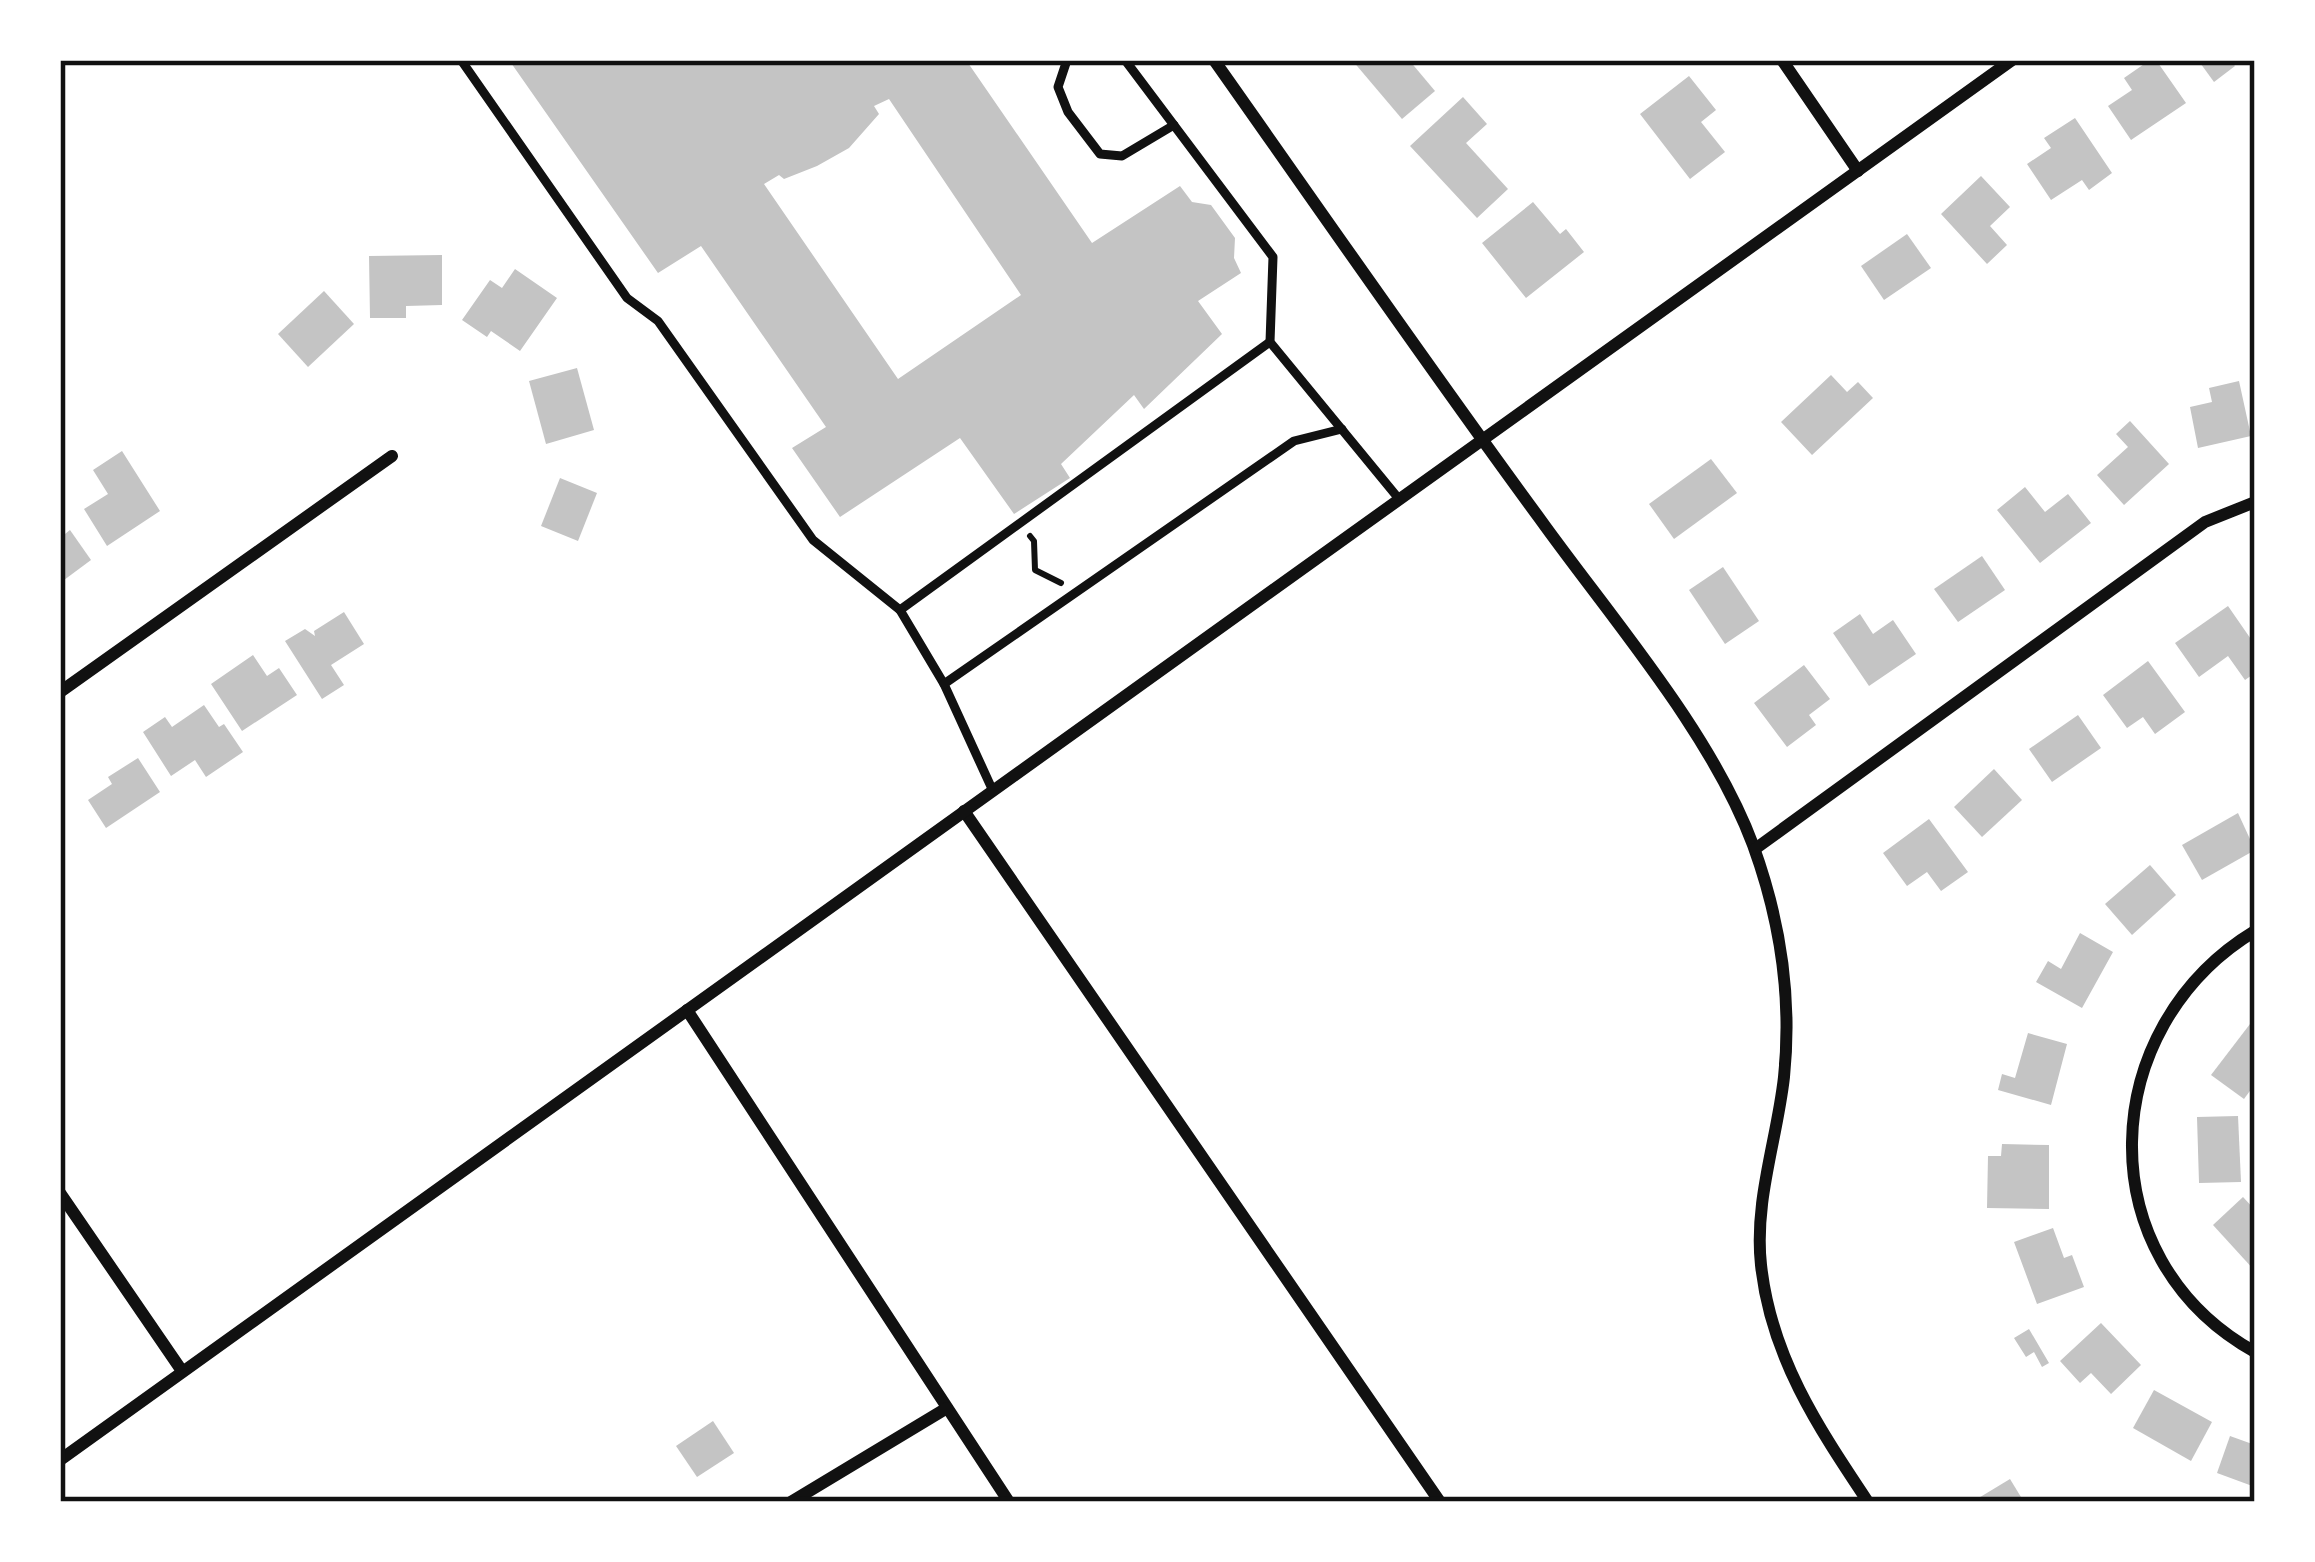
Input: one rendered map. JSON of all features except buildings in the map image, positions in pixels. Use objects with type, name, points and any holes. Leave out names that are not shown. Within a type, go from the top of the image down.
[{"type":"street","points":[[1214,60],[1696,734],[1740,813],[1774,915],[1786,1022],[1784,1076],[1760,1226],[1766,1298],[1774,1333],[1802,1400],[1868,1502]]},
{"type":"street","points":[[1782,60],[1858,171]]},
{"type":"street","points":[[60,1460],[2012,60]]},
{"type":"street","points":[[60,692],[392,456]]},
{"type":"street","points":[[1754,849],[2205,522],[2255,502]]},
{"type":"street","points":[[964,812],[1440,1502]]},
{"type":"street","points":[[2255,931],[2216,957],[2167,1014],[2145,1060],[2131,1134],[2134,1184],[2160,1256],[2205,1316],[2255,1352]]},
{"type":"street","points":[[687,1010],[1010,1502]]},
{"type":"street","points":[[60,1193],[182,1371]]},
{"type":"street","points":[[791,1502],[946,1408]]},
{"type":"lane","points":[[461,60],[627,298],[658,321],[813,540],[900,610],[944,683],[993,791]]},
{"type":"lane","points":[[1067,60],[1058,87],[1068,112],[1100,154],[1122,156],[1174,124]]},
{"type":"lane","points":[[1125,60],[1273,256],[1270,342],[1399,499]]},
{"type":"lane","points":[[900,610],[1270,342]]},
{"type":"lane","points":[[944,683],[1294,441],[1342,429]]},
{"type":"path","points":[[1018,525],[1034,541],[1035,570],[1076,590]]}]
